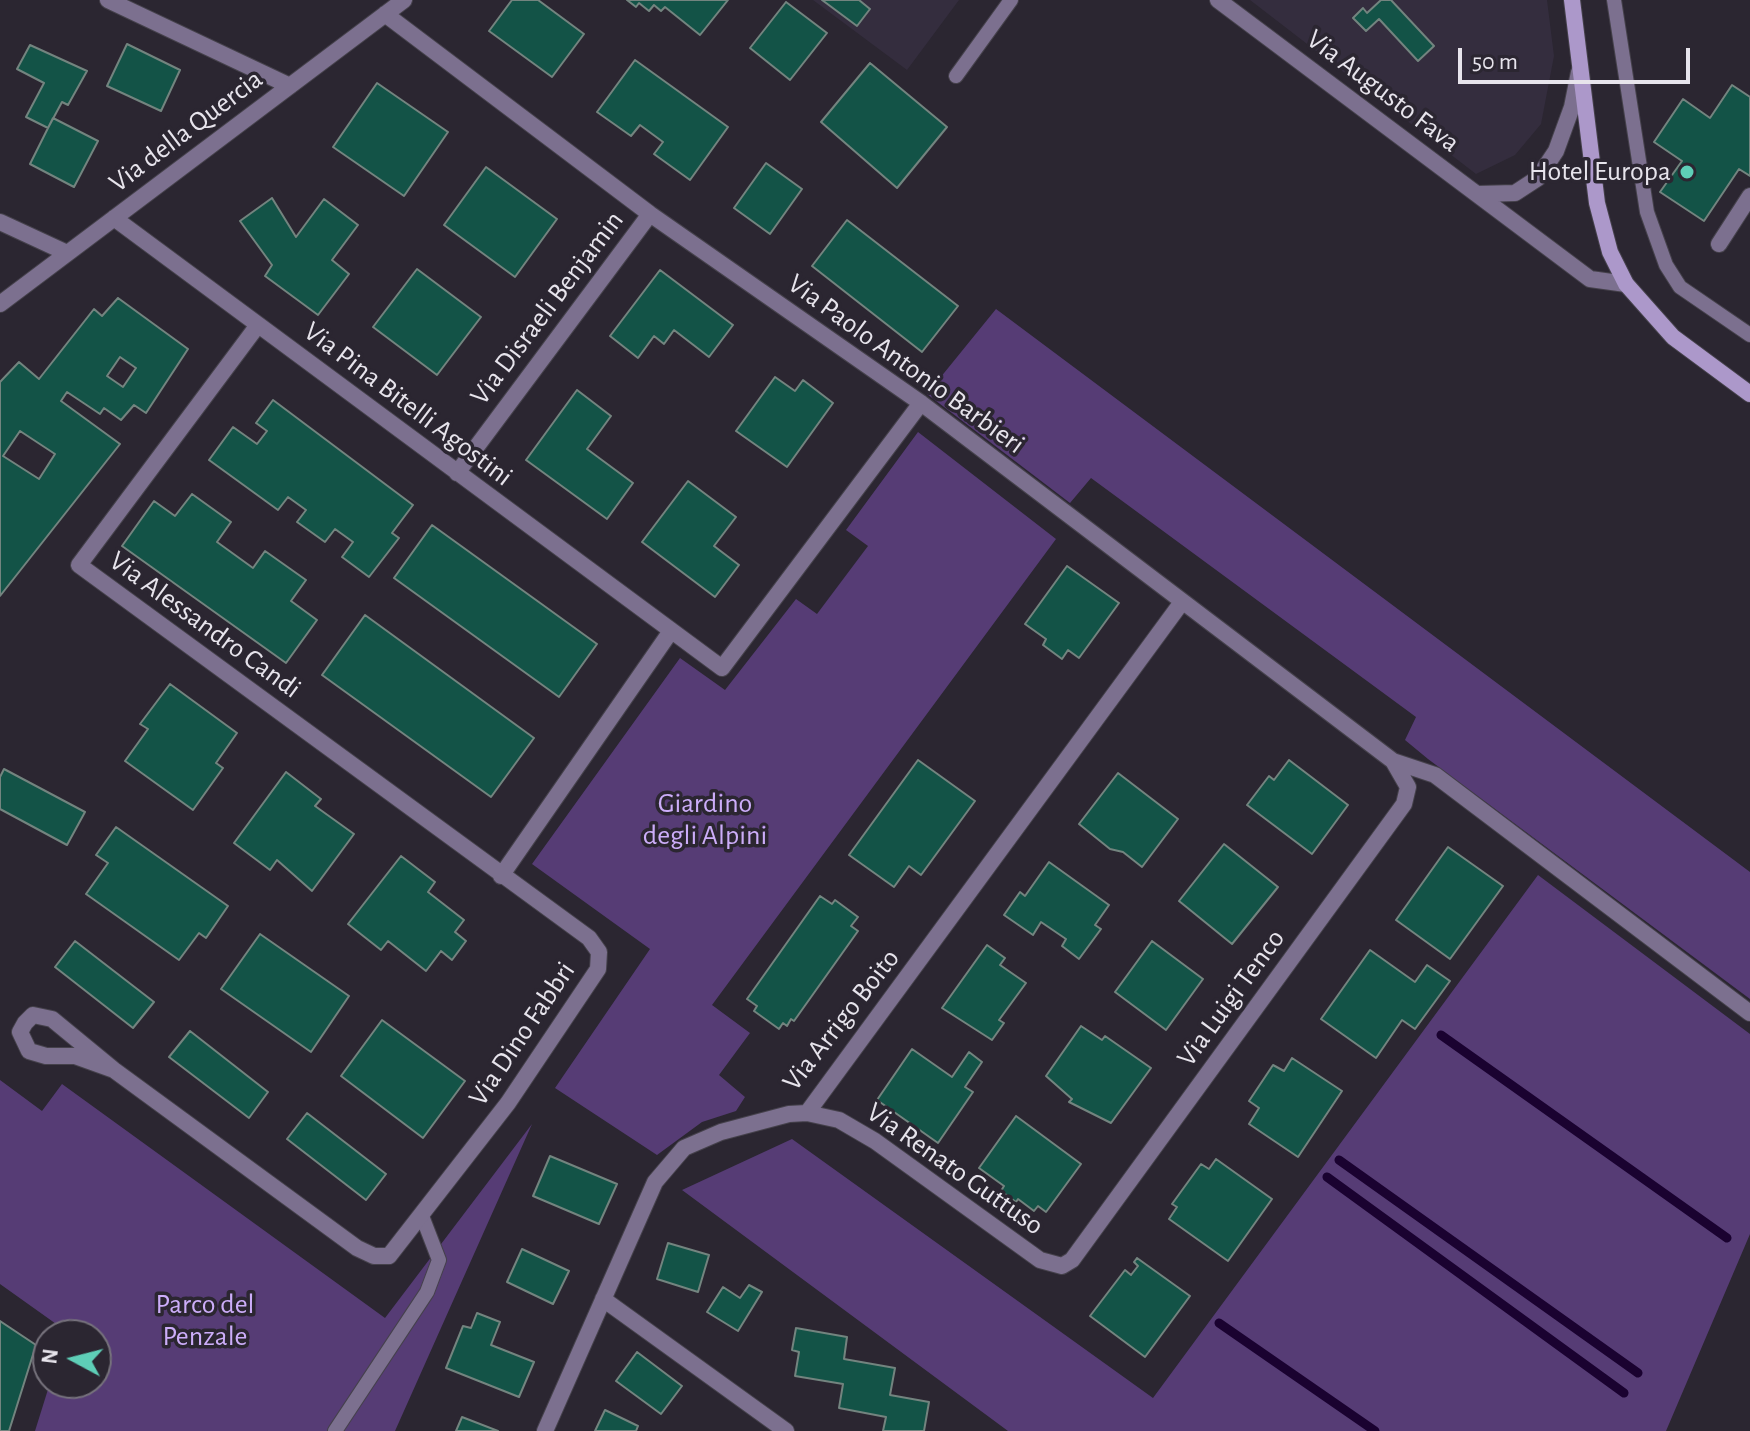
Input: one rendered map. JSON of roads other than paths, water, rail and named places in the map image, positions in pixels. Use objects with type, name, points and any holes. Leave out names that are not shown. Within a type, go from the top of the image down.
[{"type":"main road","points":[[1572,0],[1597,203],[1610,252],[1626,284],[1673,337],[1750,394]]},
{"type":"street","points":[[108,0],[290,86]]},
{"type":"street","name":"Via della Quercia","points":[[0,304],[404,0]]},
{"type":"street","name":"Via Augusto Fava","points":[[1218,0],[1590,279],[1626,284]]},
{"type":"street","name":"Via Paolo Antonio Barbieri","points":[[385,14],[650,214],[921,403],[1393,761]]},
{"type":"street","points":[[1477,194],[1515,193],[1538,178],[1556,151],[1572,107],[1580,66]]},
{"type":"street","points":[[1719,244],[1750,196]]},
{"type":"street","name":"Via Disraeli Benjamin","points":[[457,473],[650,214]]},
{"type":"street","name":"Via Pina Bitelli Agostini","points":[[114,218],[671,631]]},
{"type":"street","points":[[0,222],[67,253]]},
{"type":"street","name":"Via Alessandro Candi","points":[[258,325],[79,565],[501,876]]},
{"type":"street","points":[[501,876],[671,631],[722,668],[921,403]]},
{"type":"street","name":"Via Arrigo Boito","points":[[545,1431],[655,1182],[673,1158],[700,1139],[789,1114],[807,1113],[1182,602]]},
{"type":"street","points":[[1393,761],[1435,775],[1750,1013]]},
{"type":"street","name":"Via Luigi Tenco","points":[[1072,1260],[1404,804],[1408,794],[1406,781],[1393,761]]},
{"type":"street","name":"Via Dino Fabbri","points":[[114,1070],[75,1056],[46,1056],[29,1051],[20,1032],[33,1015],[52,1019],[114,1070],[366,1253],[389,1256],[531,1072],[598,969],[599,952],[589,938],[501,876]]},
{"type":"street","name":"Via Renato Guttuso","points":[[807,1113],[839,1120],[856,1129],[1040,1260],[1062,1266],[1072,1260]]},
{"type":"street","points":[[603,1299],[786,1431]]},
{"type":"lane","points":[[956,76],[1011,0]]},
{"type":"lane","points":[[1614,0],[1647,212],[1666,265],[1680,287],[1750,335]]},
{"type":"lane","points":[[335,1431],[427,1292],[439,1260],[422,1216]]},
{"type":"waterway","points":[[1441,1035],[1727,1238]]},
{"type":"waterway","points":[[1339,1160],[1638,1373]]},
{"type":"waterway","points":[[1327,1177],[1624,1393]]},
{"type":"waterway","points":[[1219,1323],[1375,1431]]},
{"type":"place","name":"Hotel Europa","points":[[1687,172]]},
{"type":"park label","name":"Giardino degli Alpini","points":[[705,820]]},
{"type":"park label","name":"Parco del Penzale","points":[[205,1321]]}]
